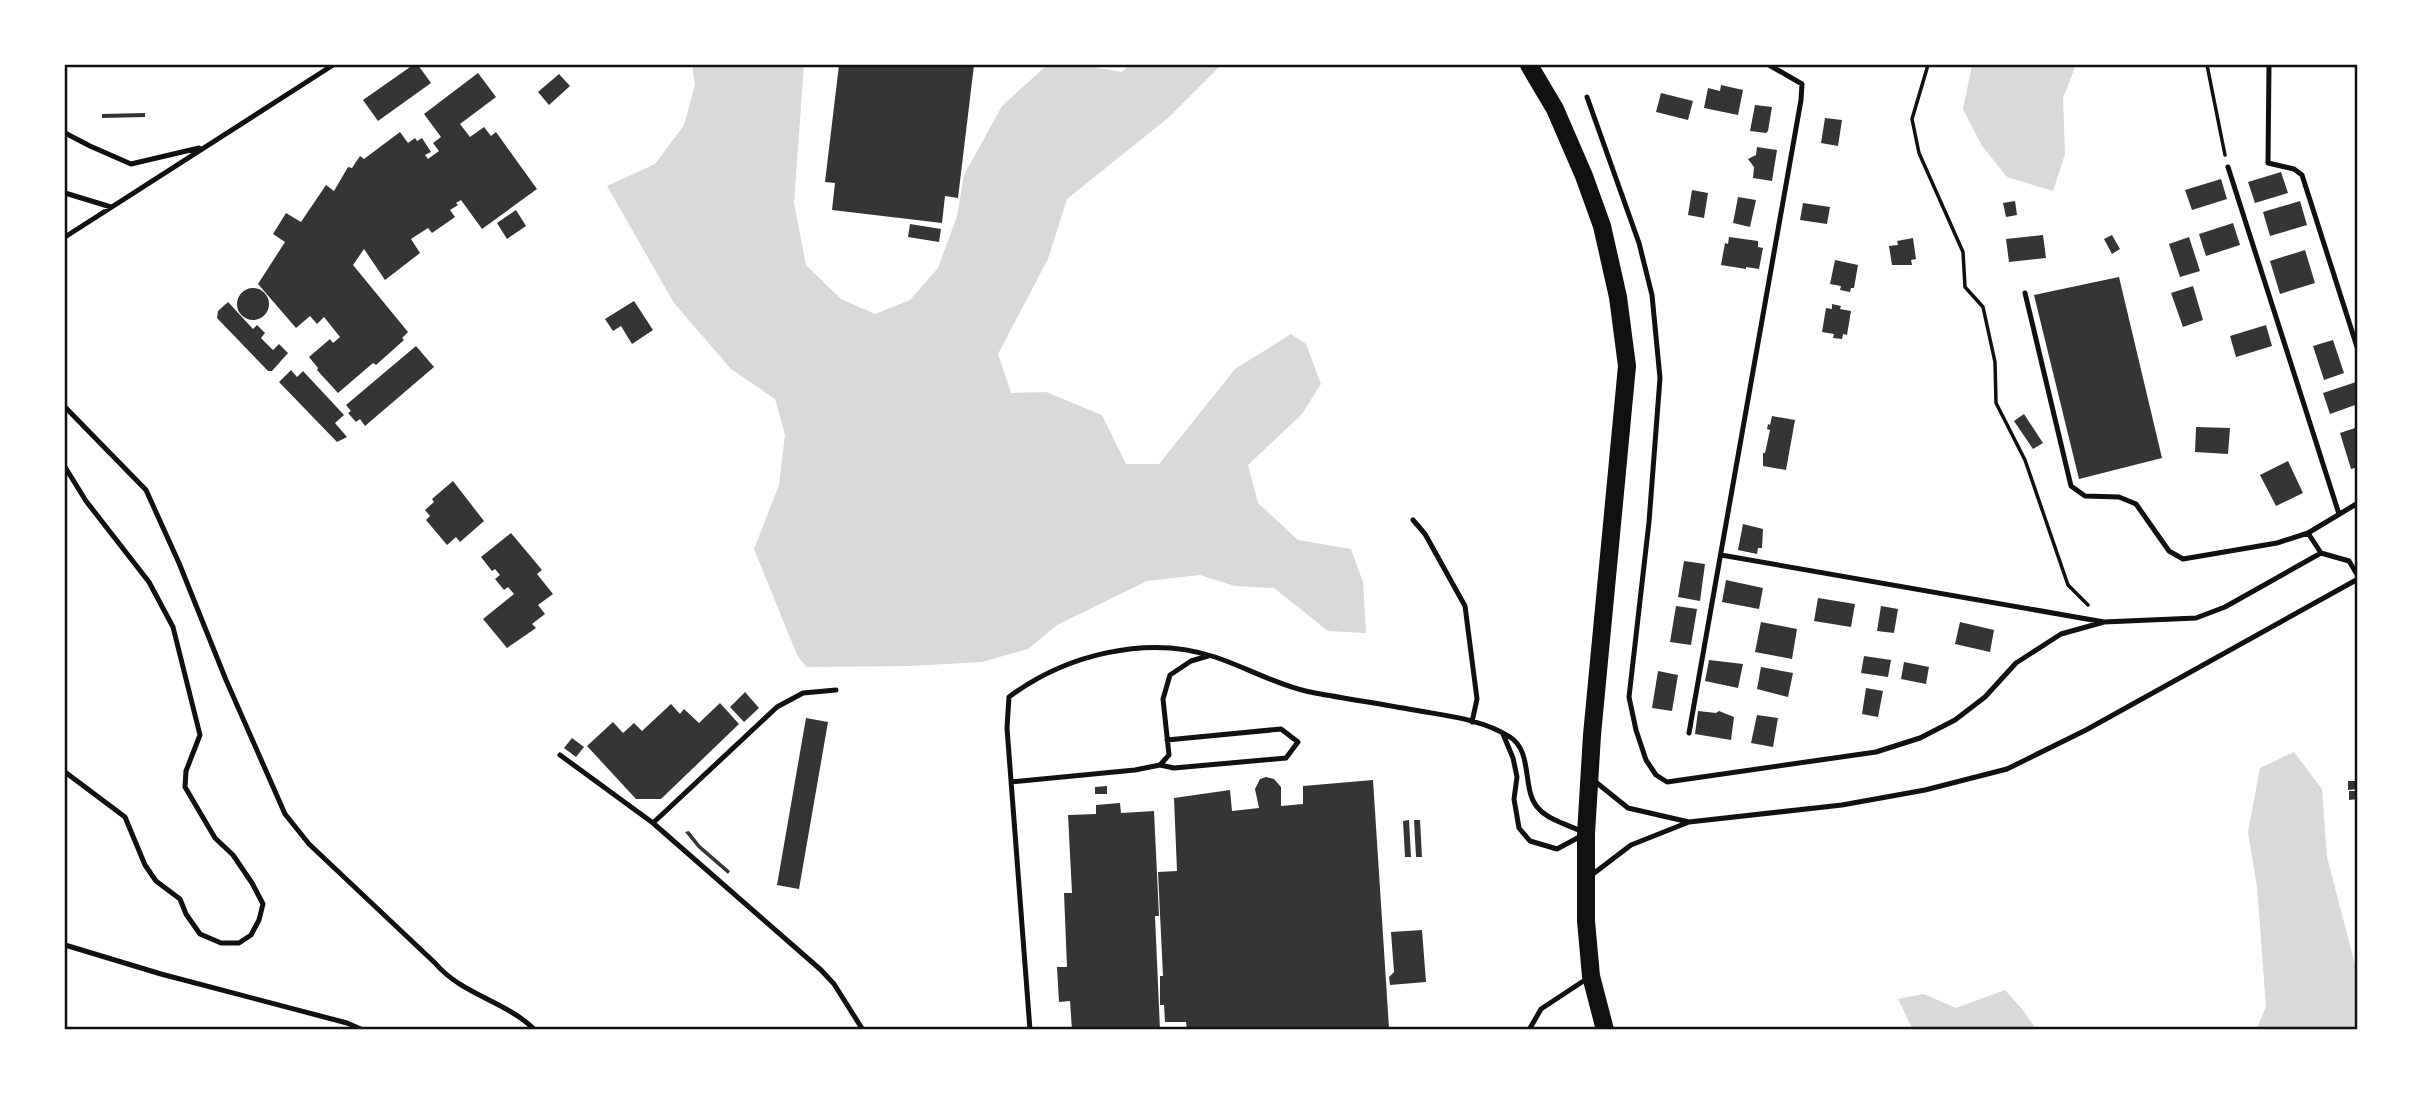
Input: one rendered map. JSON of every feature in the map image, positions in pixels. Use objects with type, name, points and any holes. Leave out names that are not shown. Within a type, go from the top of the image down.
[{"type":"main road","points":[[1529,65],[1555,109],[1602,226],[1618,297],[1627,366],[1586,834],[1586,921],[1591,976],[1605,1030]]},
{"type":"lane","points":[[65,237],[333,65]]},
{"type":"lane","points":[[1689,733],[1801,100],[1802,83],[1769,65]]},
{"type":"lane","points":[[2269,65],[2268,163],[2294,169],[2302,175],[2358,350]]},
{"type":"lane","points":[[1587,97],[1639,243],[1651,295],[1660,378],[1649,522],[1629,697],[1639,740],[1646,760],[1656,775],[1667,782],[1876,752],[1920,738],[1955,720],[1985,697],[2016,663],[2061,634],[2104,622]]},
{"type":"lane","points":[[65,133],[131,164],[205,147]]},
{"type":"lane","points":[[2228,167],[2339,514]]},
{"type":"lane","points":[[65,193],[111,207]]},
{"type":"lane","points":[[2025,293],[2071,486],[2085,496],[2119,497],[2136,505],[2169,551],[2183,559],[2277,543],[2308,533],[2358,503]]},
{"type":"lane","points":[[65,407],[145,490],[179,563],[226,680],[285,814],[309,844],[446,976],[523,1018],[535,1030]]},
{"type":"lane","points":[[65,467],[86,501],[149,582],[173,627],[200,735],[186,771],[185,787],[215,838],[233,855],[252,883],[262,904],[260,920],[251,935],[239,943],[221,943],[200,934],[186,914],[180,899],[156,881],[145,865],[125,817],[65,772]]},
{"type":"lane","points":[[1413,520],[1425,534],[1465,606],[1477,699],[1472,722]]},
{"type":"lane","points":[[1587,878],[1631,845],[1689,822],[1842,805],[1925,790],[2007,769],[2086,730],[2358,578],[2349,561],[2321,553],[2308,533]]},
{"type":"lane","points":[[1721,555],[2104,622],[2196,618],[2225,607],[2321,553]]},
{"type":"lane","points":[[1030,1030],[1007,728],[1009,697],[1024,686],[1067,664],[1130,649],[1171,648],[1210,656],[1308,692],[1494,727],[1513,738],[1520,749],[1536,807],[1545,815],[1586,834]]},
{"type":"lane","points":[[1160,765],[1168,755],[1163,699],[1170,675],[1191,662],[1210,656]]},
{"type":"lane","points":[[653,823],[777,707],[803,693],[836,690]]},
{"type":"lane","points":[[1011,782],[1135,770],[1160,765],[1174,768],[1286,758],[1298,741],[1281,729],[1167,740]]},
{"type":"lane","points":[[1503,734],[1517,776],[1514,799],[1519,828],[1530,841],[1557,849],[1586,834]]},
{"type":"lane","points":[[560,755],[653,823],[821,970],[834,984],[863,1030]]},
{"type":"lane","points":[[1589,777],[1628,808],[1689,822]]},
{"type":"lane","points":[[65,945],[161,974],[347,1023],[363,1030]]},
{"type":"lane","points":[[1530,1030],[1541,1009],[1591,976]]},
{"type":"path","points":[[1928,65],[1912,119],[1919,153],[1963,252],[1965,287],[1983,307],[1995,362],[1996,403],[2025,460],[2068,585],[2104,622]]},
{"type":"path","points":[[2207,65],[2228,167]]},
{"type":"shaded area","points":[[692,65],[804,65],[794,203],[806,265],[841,299],[875,314],[910,300],[938,268],[957,216],[964,175],[1002,106],[1047,65],[1082,65],[1122,72],[1129,65],[1221,65],[1168,118],[1067,199],[1048,259],[998,354],[1011,393],[1046,392],[1102,415],[1126,464],[1159,464],[1235,369],[1291,334],[1306,344],[1321,384],[1302,414],[1248,465],[1258,503],[1298,540],[1351,549],[1363,582],[1366,633],[1328,631],[1274,588],[1235,586],[1200,575],[1147,581],[1057,625],[1028,649],[982,662],[806,667],[797,655],[754,549],[779,485],[785,435],[775,399],[731,369],[674,303],[607,186],[655,164],[684,125],[695,85]]},
{"type":"shaded area","points":[[1972,65],[2076,65],[2063,98],[2065,154],[2053,191],[2007,177],[1982,146],[1963,109]]},
{"type":"shaded area","points":[[2294,752],[2322,789],[2327,857],[2358,976],[2358,1030],[2256,1030],[2266,1007],[2257,887],[2248,832],[2260,768]]},
{"type":"shaded area","points":[[2005,990],[2037,1030],[1913,1030],[1898,999],[1924,994],[1956,1008]]},
{"type":"building","points":[[413,65],[418,65],[431,83],[378,121],[363,100]]},
{"type":"building","points":[[839,65],[974,65],[958,198],[945,196],[942,223],[832,210],[835,183],[825,182]]},
{"type":"building","points":[[478,73],[496,97],[460,124],[470,137],[484,127],[491,136],[496,132],[537,189],[482,229],[461,200],[450,210],[455,217],[432,233],[428,228],[411,239],[420,253],[385,280],[364,249],[353,265],[408,332],[402,338],[404,340],[376,365],[373,363],[338,393],[309,357],[330,339],[333,343],[340,337],[324,317],[317,324],[310,316],[296,328],[258,284],[285,242],[273,234],[286,213],[301,222],[326,185],[334,191],[348,167],[352,168],[360,156],[364,159],[400,132],[408,143],[415,138],[417,141],[422,138],[431,152],[425,155],[428,159],[439,151],[433,143],[441,137],[424,114]]},
{"type":"building","points":[[559,74],[570,86],[549,105],[538,92]]},
{"type":"building","points":[[1721,85],[1743,90],[1738,115],[1704,108],[1708,88],[1720,91]]},
{"type":"building","points":[[1661,93],[1693,101],[1688,120],[1656,112]]},
{"type":"building","points":[[1755,105],[1772,107],[1766,133],[1750,131]]},
{"type":"building","points":[[145,113],[145,117],[102,118],[102,114]]},
{"type":"building","points":[[1825,118],[1842,120],[1838,146],[1821,143]]},
{"type":"building","points":[[1757,147],[1777,150],[1772,181],[1753,178],[1754,167],[1748,159],[1756,155]]},
{"type":"building","points":[[2281,172],[2288,193],[2255,203],[2248,182]]},
{"type":"building","points":[[2221,179],[2227,199],[2192,210],[2185,190]]},
{"type":"building","points":[[1692,190],[1708,193],[1704,218],[1688,215]]},
{"type":"building","points":[[1738,197],[1756,200],[1750,227],[1733,223]]},
{"type":"building","points":[[2015,201],[2017,215],[2006,217],[2003,203]]},
{"type":"building","points":[[2300,201],[2307,225],[2270,236],[2263,212]]},
{"type":"building","points":[[1803,203],[1830,207],[1827,224],[1800,220]]},
{"type":"building","points":[[516,210],[526,226],[507,239],[497,223]]},
{"type":"building","points":[[2233,223],[2240,245],[2206,256],[2199,234]]},
{"type":"building","points":[[910,224],[941,229],[939,242],[908,237]]},
{"type":"building","points":[[2043,235],[2046,258],[2009,262],[2006,239]]},
{"type":"building","points":[[2112,235],[2120,249],[2112,254],[2104,239]]},
{"type":"building","points":[[1729,237],[1758,241],[1758,247],[1763,248],[1759,269],[1721,265],[1725,243],[1728,244]]},
{"type":"building","points":[[2189,237],[2200,271],[2180,277],[2169,244]]},
{"type":"building","points":[[1913,238],[1916,259],[1911,260],[1912,265],[1892,265],[1889,246],[1898,245],[1897,241]]},
{"type":"building","points":[[2305,250],[2315,283],[2280,294],[2270,261]]},
{"type":"building","points":[[1835,260],[1858,265],[1854,288],[1851,288],[1850,292],[1840,290],[1841,286],[1830,284]]},
{"type":"building","points":[[2119,277],[2162,458],[2079,479],[2034,295]]},
{"type":"building","points":[[2193,286],[2203,320],[2183,327],[2171,293]]},
{"type":"building","points":[[253,288],[264,293],[269,304],[264,315],[253,320],[242,315],[237,304],[242,293]]},
{"type":"building","points":[[634,301],[653,330],[632,344],[621,326],[613,331],[605,319]]},
{"type":"building","points":[[228,302],[253,329],[257,325],[265,333],[261,338],[273,350],[279,344],[288,353],[272,371],[268,371],[217,318],[218,311]]},
{"type":"building","points":[[1832,304],[1851,311],[1847,335],[1843,334],[1842,339],[1822,332],[1826,308],[1832,309]]},
{"type":"building","points":[[2266,325],[2272,346],[2236,357],[2230,336]]},
{"type":"building","points":[[2333,340],[2344,373],[2324,380],[2313,346]]},
{"type":"building","points":[[416,346],[434,367],[365,426],[360,419],[356,422],[348,413],[351,411],[346,405]]},
{"type":"building","points":[[291,370],[297,377],[303,371],[344,415],[335,423],[347,437],[337,442],[279,382]]},
{"type":"building","points":[[2356,382],[2358,404],[2330,414],[2323,393]]},
{"type":"building","points":[[2024,414],[2043,443],[2033,449],[2014,421]]},
{"type":"building","points":[[1772,416],[1795,420],[1786,470],[1763,466],[1763,453],[1770,430],[1767,429]]},
{"type":"building","points":[[2196,427],[2230,428],[2228,454],[2195,452]]},
{"type":"building","points":[[2358,427],[2358,467],[2351,469],[2340,433]]},
{"type":"building","points":[[2288,461],[2303,493],[2276,506],[2260,475]]},
{"type":"building","points":[[453,481],[484,521],[460,542],[456,537],[447,545],[426,520],[430,516],[425,510],[434,502],[432,499]]},
{"type":"building","points":[[1743,524],[1763,529],[1762,548],[1758,548],[1757,554],[1738,550]]},
{"type":"building","points":[[511,533],[542,570],[537,574],[553,594],[538,605],[545,614],[532,624],[536,628],[507,648],[483,619],[514,594],[508,587],[504,590],[495,579],[500,575],[495,569],[492,571],[481,557]]},
{"type":"building","points":[[1684,561],[1705,564],[1700,601],[1678,597]]},
{"type":"building","points":[[1726,580],[1763,588],[1759,609],[1722,602]]},
{"type":"building","points":[[1818,598],[1855,604],[1851,627],[1814,621]]},
{"type":"building","points":[[1676,606],[1697,609],[1691,645],[1670,642]]},
{"type":"building","points":[[1881,606],[1898,609],[1894,633],[1877,631]]},
{"type":"building","points":[[1761,622],[1797,629],[1792,659],[1755,652]]},
{"type":"building","points":[[1960,622],[1994,630],[1990,652],[1955,644]]},
{"type":"building","points":[[1864,656],[1891,660],[1888,677],[1861,673]]},
{"type":"building","points":[[1709,660],[1743,664],[1738,688],[1705,681]]},
{"type":"building","points":[[1904,662],[1929,667],[1926,684],[1901,679]]},
{"type":"building","points":[[1761,667],[1793,673],[1788,697],[1757,689]]},
{"type":"building","points":[[1658,671],[1678,675],[1672,711],[1652,708]]},
{"type":"building","points":[[1866,688],[1883,691],[1878,717],[1862,714]]},
{"type":"building","points":[[745,692],[759,708],[744,722],[730,707]]},
{"type":"building","points":[[720,703],[739,724],[661,799],[636,799],[587,746],[613,722],[623,733],[634,723],[642,731],[671,704],[680,714],[684,709],[699,723]]},
{"type":"building","points":[[1698,711],[1719,711],[1734,717],[1731,740],[1695,734]]},
{"type":"building","points":[[1757,715],[1778,718],[1773,747],[1751,743]]},
{"type":"building","points":[[806,718],[828,722],[799,889],[777,885]]},
{"type":"building","points":[[572,738],[584,747],[576,757],[564,748]]},
{"type":"building","points":[[1260,779],[1274,779],[1281,787],[1281,806],[1303,804],[1303,786],[1373,780],[1389,1028],[1187,1030],[1186,1022],[1165,1022],[1164,1005],[1160,1005],[1160,976],[1163,976],[1158,872],[1177,871],[1174,798],[1230,790],[1232,811],[1259,808],[1255,789]]},
{"type":"building","points":[[2348,781],[2358,781],[2358,789],[2348,790]]},
{"type":"building","points":[[1107,786],[1107,794],[1095,794],[1095,787]]},
{"type":"building","points":[[2349,791],[2358,791],[2358,799],[2349,800]]},
{"type":"building","points":[[1120,803],[1121,813],[1154,811],[1159,916],[1155,916],[1160,1030],[1072,1030],[1070,1001],[1059,1002],[1057,967],[1067,967],[1064,893],[1072,893],[1068,815],[1096,814],[1096,805]]},
{"type":"building","points":[[1409,820],[1411,857],[1405,857],[1403,821]]},
{"type":"building","points":[[1414,820],[1420,820],[1422,857],[1416,857]]},
{"type":"building","points":[[689,831],[700,845],[730,871],[728,874],[698,848],[685,832]]},
{"type":"building","points":[[1422,930],[1426,982],[1390,985],[1389,977],[1394,972],[1391,932]]}]
